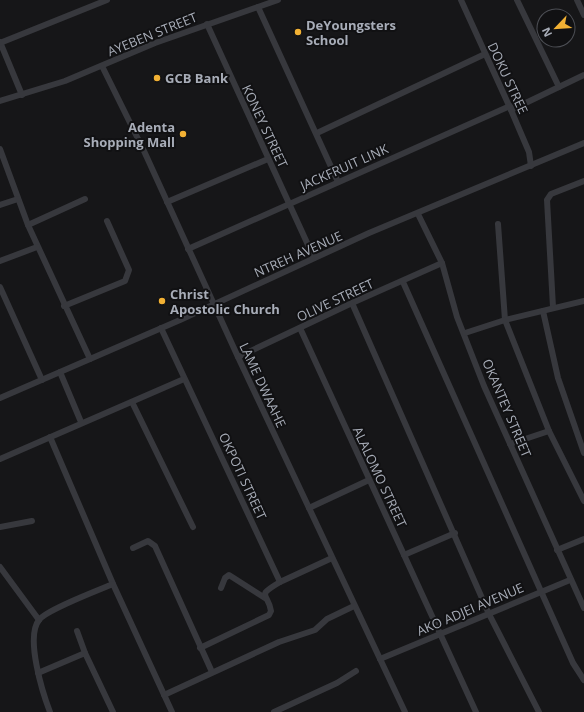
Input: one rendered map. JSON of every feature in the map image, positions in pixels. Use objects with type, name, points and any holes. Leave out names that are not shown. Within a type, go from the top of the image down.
[{"type":"street","points":[[22,94],[0,43],[107,0]]},
{"type":"street","name":"AYEBEN STREET","points":[[0,102],[65,81],[155,43],[278,0]]},
{"type":"street","name":"DOKU STREE","points":[[461,0],[511,108],[529,152],[531,166]]},
{"type":"street","points":[[517,0],[559,87]]},
{"type":"street","points":[[577,0],[584,15]]},
{"type":"street","points":[[258,7],[317,133],[338,182]]},
{"type":"street","name":"KONEY STREET","points":[[207,24],[314,258]]},
{"type":"street","points":[[317,133],[485,54]]},
{"type":"street","name":"LAME DWAAHE","points":[[102,66],[405,712]]},
{"type":"street","name":"JACKFRUIT LINK","points":[[188,249],[338,182],[584,76]]},
{"type":"street","name":"NTREH AVENUE","points":[[0,398],[161,328],[314,258],[584,143]]},
{"type":"street","points":[[0,150],[37,247],[90,359]]},
{"type":"street","points":[[167,202],[268,159]]},
{"type":"street","points":[[553,307],[548,196],[584,181]]},
{"type":"street","points":[[0,204],[18,199]]},
{"type":"street","points":[[28,225],[85,199]]},
{"type":"street","name":"OKANTEY STREET","points":[[418,214],[442,264],[457,317],[465,333],[484,386],[570,580],[584,608]]},
{"type":"street","points":[[64,306],[125,281],[128,277],[129,270],[107,221]]},
{"type":"street","points":[[498,224],[505,320],[549,431],[582,492],[584,501]]},
{"type":"street","points":[[0,261],[37,247]]},
{"type":"street","name":"OLIVE STREET","points":[[238,357],[352,303],[442,264]]},
{"type":"street","points":[[403,282],[572,663],[583,677]]},
{"type":"street","points":[[0,288],[42,380]]},
{"type":"street","points":[[465,333],[505,320],[584,300]]},
{"type":"street","points":[[352,303],[489,614],[539,712]]},
{"type":"street","points":[[543,311],[558,378],[584,453]]},
{"type":"street","name":"OKPOTI STREET","points":[[161,328],[280,582]]},
{"type":"street","name":"ALALOMO STREET","points":[[300,328],[476,712]]},
{"type":"street","points":[[60,372],[81,422]]},
{"type":"street","points":[[0,459],[81,422],[184,379]]},
{"type":"street","points":[[132,402],[193,527]]},
{"type":"street","points":[[510,444],[549,431]]},
{"type":"street","points":[[50,437],[113,584],[172,712]]},
{"type":"street","points":[[309,508],[369,480]]},
{"type":"street","points":[[0,527],[32,521]]},
{"type":"street","points":[[404,555],[454,533]]},
{"type":"street","points":[[558,550],[584,539]]},
{"type":"street","points":[[133,548],[148,541],[155,546],[212,672]]},
{"type":"street","points":[[265,598],[265,594],[269,589],[280,582],[332,558]]},
{"type":"street","points":[[0,567],[39,620]]},
{"type":"street","points":[[200,648],[269,615],[271,611],[271,608],[265,598],[229,576],[225,578],[221,588]]},
{"type":"street","name":"AKO ADJEI AVENUE","points":[[380,659],[440,635],[540,591],[570,580]]},
{"type":"street","points":[[50,712],[38,673],[35,636],[39,620],[76,599],[113,584]]},
{"type":"street","points":[[164,695],[295,635],[308,633],[320,626],[327,619],[354,606]]},
{"type":"street","points":[[77,631],[85,653],[113,712]]},
{"type":"street","points":[[38,673],[85,653]]},
{"type":"street","points":[[274,712],[336,683],[356,671]]},
{"type":"place","name":"DeYoungsters School","points":[[298,32]]},
{"type":"place","name":"GCB Bank","points":[[157,78]]},
{"type":"place","name":"Adenta Shopping Mall","points":[[183,134]]},
{"type":"place","name":"Christ Apostolic Church","points":[[162,301]]}]
